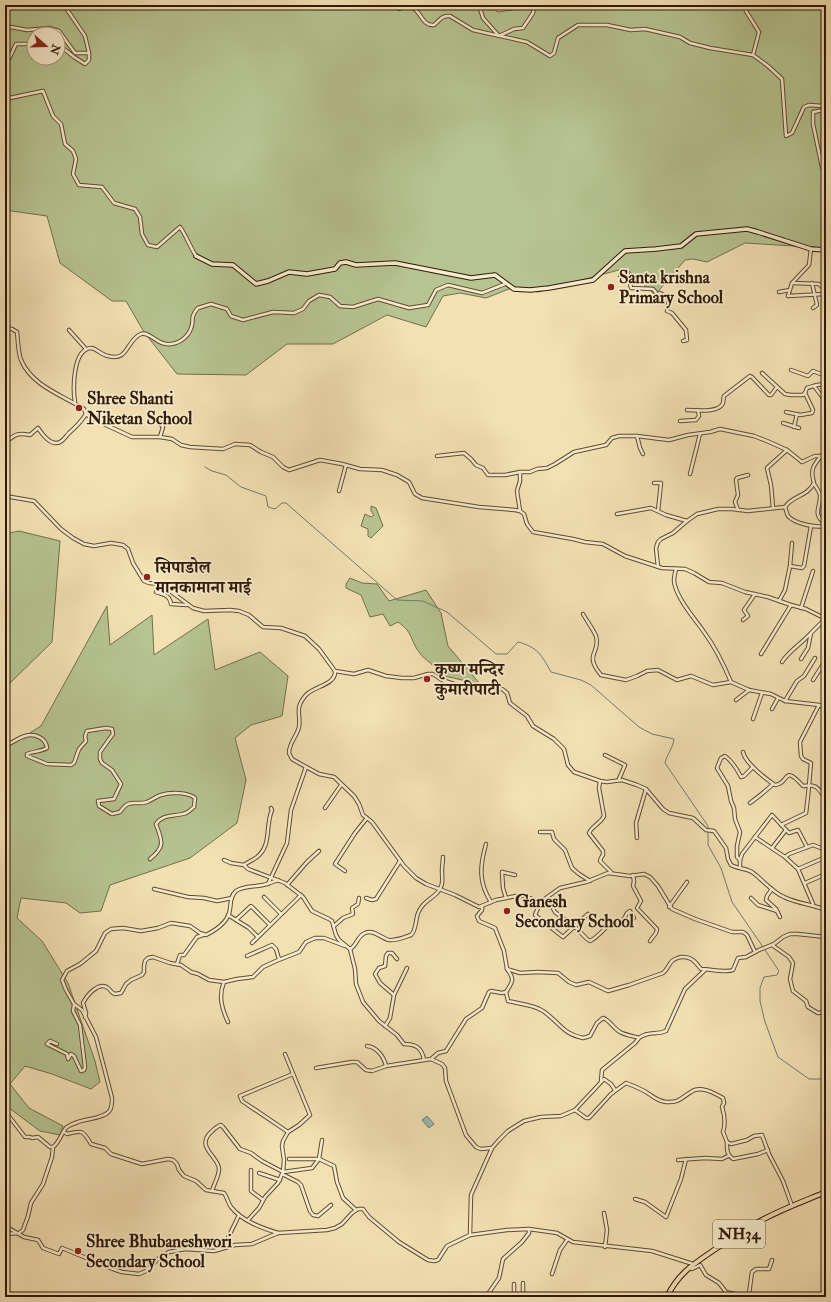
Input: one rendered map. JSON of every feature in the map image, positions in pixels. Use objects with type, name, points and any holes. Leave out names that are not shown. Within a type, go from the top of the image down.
[{"type":"highway","name":"NH34","points":[[667,1297],[678,1279],[693,1264],[754,1224],[826,1192]]},
{"type":"main road","points":[[196,256],[212,264],[233,265],[256,284],[268,281],[289,272],[307,274],[334,269],[340,263],[346,262],[356,265],[395,263],[471,278],[495,275],[514,289],[530,290],[592,280],[625,251],[681,246],[696,234],[747,229],[811,249],[826,250]]},
{"type":"street","points":[[64,5],[85,36],[89,60],[85,64],[66,50]]},
{"type":"street","points":[[397,5],[397,8],[399,9],[407,6],[414,8],[429,25],[434,25],[441,17],[450,16],[473,30],[527,42],[550,56],[554,53],[558,38],[578,25],[607,25],[631,30],[645,29],[680,37],[690,43],[710,48],[753,55],[782,79],[786,136],[792,133],[804,107],[809,104],[823,106],[824,110],[813,112],[813,124],[822,167],[826,172]]},
{"type":"street","points":[[479,5],[483,18],[499,36]]},
{"type":"street","points":[[499,36],[514,29],[523,28],[533,12],[534,5]]},
{"type":"street","points":[[744,5],[759,32],[753,55]]},
{"type":"street","points":[[5,26],[27,30],[49,28],[59,31],[75,53],[89,53]]},
{"type":"street","points":[[5,63],[9,59],[16,44],[26,44]]},
{"type":"street","points":[[5,100],[43,91],[53,116],[61,124],[65,144],[73,151],[76,160],[74,174],[79,185],[102,187],[114,203],[134,209],[140,217],[142,234],[148,245],[157,247],[180,227],[196,256]]},
{"type":"street","points":[[792,283],[819,284],[826,291],[824,294],[788,296],[792,283],[809,265],[811,249]]},
{"type":"street","points":[[620,276],[624,270],[628,274],[631,288],[653,289],[658,295],[660,294],[666,296],[669,299],[667,310],[672,313],[686,330],[687,340],[683,341]]},
{"type":"street","points":[[812,283],[817,305],[813,308]]},
{"type":"street","points":[[76,404],[74,381],[75,366],[77,360],[86,349],[92,348],[110,357],[120,356],[126,352],[133,340],[140,334],[146,334],[163,344],[178,342],[185,338],[190,332],[192,317],[198,308],[211,304],[227,309],[231,316],[243,320],[273,312],[294,313],[303,309],[309,301],[318,295],[330,297],[340,306],[353,307],[378,299],[409,308],[428,305],[436,290],[448,286],[482,293],[506,284]]},
{"type":"street","points":[[779,292],[790,290]]},
{"type":"street","points":[[5,328],[12,329],[17,332],[21,358],[28,372],[47,388],[84,409],[86,414],[95,420],[132,437],[160,436],[172,439],[184,446],[198,449],[223,449],[235,444],[250,445],[273,457],[283,467],[289,470],[320,460],[346,465],[360,470],[377,469],[391,472],[409,482],[418,496],[428,500],[520,511],[524,514],[527,524],[533,532],[603,544],[620,555],[666,569],[685,569],[710,582],[722,583],[745,592],[801,608],[826,619],[801,644],[795,647],[782,662]]},
{"type":"street","points":[[69,330],[86,349]]},
{"type":"street","points":[[791,370],[808,376],[813,371],[826,376]]},
{"type":"street","points":[[762,373],[785,394],[803,395],[807,388],[821,384],[826,385]]},
{"type":"street","points":[[687,410],[713,410],[721,406],[723,397],[750,376],[769,395],[771,395],[777,387]]},
{"type":"street","points":[[814,386],[826,402]]},
{"type":"street","points":[[786,412],[809,414],[813,411],[805,393]]},
{"type":"street","points":[[680,421],[696,420],[698,410]]},
{"type":"street","points":[[5,443],[15,435],[20,433],[30,435],[38,428],[44,436],[52,442],[62,442],[75,429],[86,414]]},
{"type":"street","points":[[794,427],[797,414]]},
{"type":"street","points":[[156,419],[163,427],[160,436]]},
{"type":"street","points":[[783,423],[799,428]]},
{"type":"street","points":[[437,456],[464,453],[476,465],[483,468],[488,475],[505,475],[547,468],[574,452],[606,445],[612,438],[619,436],[637,436],[669,440],[720,429],[754,436],[787,450],[802,462],[815,456],[826,456]]},
{"type":"street","points":[[690,474],[700,434]]},
{"type":"street","points":[[637,436],[643,454]]},
{"type":"street","points":[[773,508],[771,485],[767,468],[787,450]]},
{"type":"street","points":[[785,507],[789,517],[795,522],[820,528],[826,525],[821,521],[818,515],[820,496],[811,474],[814,466],[822,455]]},
{"type":"street","points":[[339,491],[346,465]]},
{"type":"street","points":[[520,472],[520,481],[517,491],[520,511]]},
{"type":"street","points":[[738,510],[735,502],[738,495],[736,480],[737,478],[748,475]]},
{"type":"street","points":[[654,483],[661,483],[658,511]]},
{"type":"street","points":[[658,567],[656,548],[658,542],[673,533],[697,514],[724,508],[748,511],[785,507],[792,499],[811,489],[814,483]]},
{"type":"street","points":[[5,496],[34,501],[61,529],[84,544],[94,546],[111,543],[123,545],[128,549],[133,563],[140,572],[144,581],[159,584],[197,610],[204,612],[230,610],[239,611],[249,615],[263,627],[281,628],[301,634],[319,649],[336,671],[354,674],[368,670],[386,676],[408,679],[433,674],[442,680],[457,685],[480,687],[491,686],[502,689],[507,693],[510,703],[527,716],[533,726],[554,739],[564,749],[568,765],[574,772],[600,782],[619,780],[627,781],[646,789],[663,809],[669,813],[692,818],[709,830],[715,832],[723,844],[731,864],[750,871],[781,896],[796,902],[813,905],[826,910]]},
{"type":"street","points":[[617,514],[651,508],[666,515],[687,521]]},
{"type":"street","points":[[790,566],[802,568],[804,566],[811,526]]},
{"type":"street","points":[[779,601],[785,590],[790,566],[792,543]]},
{"type":"street","points":[[676,569],[674,580],[680,597],[712,645],[731,682]]},
{"type":"street","points":[[801,608],[813,571]]},
{"type":"street","points":[[156,592],[167,596],[172,604],[188,605]]},
{"type":"street","points":[[743,620],[748,615],[744,613],[744,610],[756,594]]},
{"type":"street","points":[[761,654],[791,605]]},
{"type":"street","points":[[583,614],[596,637],[596,647],[592,656],[594,666],[601,675],[626,680],[647,671],[658,670],[677,680],[691,676],[713,686],[731,682],[749,690],[771,694],[785,701],[819,705],[826,708]]},
{"type":"street","points":[[801,659],[808,648],[811,633]]},
{"type":"street","points":[[785,701],[797,681],[804,676],[815,658]]},
{"type":"street","points":[[812,680],[822,666],[826,666]]},
{"type":"street","points":[[336,671],[333,678],[326,684],[309,692],[302,700],[298,707],[299,727],[290,744],[289,753],[295,761],[306,767],[323,775],[334,777],[354,796],[359,804],[361,813],[374,825],[400,862],[416,878],[426,884],[455,895],[474,905],[482,906],[506,898],[520,896],[541,901],[564,886],[590,880],[611,872]]},
{"type":"street","points":[[736,700],[749,690]]},
{"type":"street","points":[[754,719],[762,693]]},
{"type":"street","points":[[772,709],[778,698]]},
{"type":"street","points":[[782,825],[806,813],[811,763],[803,759],[800,742],[819,705]]},
{"type":"street","points":[[5,746],[25,736],[33,735],[42,738],[47,748],[41,752],[32,752],[27,754],[28,756],[47,764],[71,765],[74,763],[79,749],[86,741],[84,736],[87,731],[106,728],[112,729],[113,734],[100,752],[100,759],[102,763],[112,770],[122,784],[114,799],[98,801],[100,806],[112,814],[120,812],[124,806],[135,802],[146,803],[162,795],[184,793],[191,794],[195,798],[194,807],[187,813],[168,815],[159,819],[156,824],[162,841],[160,851],[150,859]]},
{"type":"street","points":[[743,752],[744,757],[773,784],[779,784],[789,775],[796,778],[803,786],[809,785],[816,787],[826,799]]},
{"type":"street","points":[[605,755],[625,765],[619,780]]},
{"type":"street","points":[[740,860],[737,857],[737,850],[740,832],[734,819],[734,808],[728,786],[718,772],[717,768],[722,758],[725,756],[735,767],[741,777],[744,776],[753,766]]},
{"type":"street","points":[[268,884],[287,843],[291,810],[306,767]]},
{"type":"street","points":[[600,782],[599,788],[604,816],[603,819],[590,830],[589,833],[603,851],[600,861],[611,872],[626,876],[644,874],[650,878],[662,890],[669,907],[674,911],[735,933],[743,932],[747,935],[755,952]]},
{"type":"street","points":[[750,803],[759,794],[764,793],[773,784]]},
{"type":"street","points":[[325,808],[342,785]]},
{"type":"street","points":[[637,838],[636,823],[646,789]]},
{"type":"street","points":[[244,865],[257,858],[263,851],[268,839],[269,816],[272,810],[271,808]]},
{"type":"street","points":[[740,867],[742,854],[772,815],[786,830],[791,833],[798,830],[807,847]]},
{"type":"street","points":[[345,871],[335,864],[355,833],[367,818]]},
{"type":"street","points":[[772,848],[786,830]]},
{"type":"street","points":[[540,832],[552,832],[554,839],[565,850],[572,868],[590,880]]},
{"type":"street","points":[[756,837],[785,857],[798,869],[813,905]]},
{"type":"street","points":[[486,844],[481,860],[481,881],[491,902]]},
{"type":"street","points":[[785,857],[807,847],[816,845],[826,850]]},
{"type":"street","points":[[287,885],[319,850]]},
{"type":"street","points":[[350,949],[353,948],[362,935],[366,932],[371,932],[391,940],[411,935],[414,930],[415,921],[419,910],[425,902],[437,894],[440,889],[443,880],[443,857]]},
{"type":"street","points":[[798,869],[826,857]]},
{"type":"street","points":[[224,860],[231,863],[244,865],[248,869],[278,880],[301,895],[312,911],[329,919],[334,926],[336,935],[345,947]]},
{"type":"street","points":[[366,898],[372,900],[376,899],[400,862]]},
{"type":"street","points":[[506,898],[503,888],[502,872],[515,875]]},
{"type":"street","points":[[804,882],[826,874]]},
{"type":"street","points":[[633,875],[633,886],[641,901],[637,908],[657,929],[650,941]]},
{"type":"street","points":[[177,964],[179,956],[184,955],[197,937],[214,932],[225,921],[230,910],[232,898],[236,891],[243,888],[268,884],[278,880]]},
{"type":"street","points":[[669,907],[687,882]]},
{"type":"street","points":[[154,889],[188,897],[217,901],[232,898]]},
{"type":"street","points":[[772,889],[766,900],[777,911],[780,917]]},
{"type":"street","points":[[252,943],[301,895]]},
{"type":"street","points":[[264,897],[281,914]]},
{"type":"street","points":[[334,926],[344,918],[353,914],[352,908],[358,904],[359,898]]},
{"type":"street","points":[[547,898],[555,912],[575,927],[586,939],[590,941],[596,938],[603,928],[613,921],[624,919],[630,911],[634,918]]},
{"type":"street","points":[[751,898],[758,905],[777,911]]},
{"type":"street","points":[[541,901],[535,915],[564,937],[588,914]]},
{"type":"street","points":[[236,920],[251,906],[270,925]]},
{"type":"street","points":[[482,906],[482,910],[477,916],[479,921],[495,928],[504,951],[507,969],[513,978],[506,992],[508,1001],[542,1010],[566,1032],[576,1037],[583,1038],[590,1036],[597,1023],[603,1018],[607,1019],[612,1026],[621,1033],[639,1038]]},
{"type":"street","points":[[228,915],[248,928],[258,937]]},
{"type":"street","points":[[5,1234],[19,1233],[23,1230],[31,1203],[43,1184],[52,1157],[53,1147],[57,1144],[65,1128],[77,1122],[90,1120],[108,1113],[112,1104],[112,1098],[105,1076],[103,1058],[96,1037],[82,1010],[74,1004],[62,980],[67,971],[80,964],[96,951],[105,933],[111,929],[124,928],[141,931],[158,928],[171,923],[190,926],[203,935]]},
{"type":"street","points":[[507,969],[520,973],[558,973],[569,982],[576,985],[588,982],[608,991],[663,973],[667,970],[674,959],[679,957],[691,958],[701,969],[728,972],[732,970],[738,958],[746,957],[772,945],[790,934],[826,938]]},
{"type":"street","points":[[85,1017],[86,1014],[83,1002],[93,990],[99,986],[105,987],[115,994],[121,993],[131,980],[142,975],[144,972],[145,961],[148,958],[153,957],[185,966],[190,972],[198,974],[209,980],[224,982],[237,978],[253,977],[263,967],[279,959],[297,954],[301,951],[306,942],[315,938],[324,938],[350,949]]},
{"type":"street","points":[[247,956],[272,945],[276,949],[279,959]]},
{"type":"street","points":[[772,945],[789,957],[793,963],[790,980],[793,991],[806,1001],[808,1007],[818,1013],[826,1012]]},
{"type":"street","points":[[350,949],[355,969],[356,984],[363,1002],[379,1021],[398,1035],[404,1044],[412,1044],[422,1051],[424,1060]]},
{"type":"street","points":[[394,995],[380,983],[375,974],[384,966],[388,953],[392,953],[397,959]]},
{"type":"street","points":[[385,1026],[390,1018],[394,995],[407,968]]},
{"type":"street","points":[[601,1082],[602,1070],[639,1038],[646,1033],[660,1034],[666,1031],[685,989],[706,969]]},
{"type":"street","points":[[224,982],[221,997],[222,1007],[228,1022]]},
{"type":"street","points":[[316,1068],[357,1062],[367,1070],[373,1071],[386,1066],[431,1059],[438,1053],[446,1051],[466,1018],[482,1008],[489,992],[506,992]]},
{"type":"street","points":[[57,1044],[50,1041],[47,1044],[67,1054],[68,1059],[71,1054],[74,1056],[81,1071],[84,1070],[85,1067],[80,1026],[73,1011],[74,1004]]},
{"type":"street","points":[[367,1046],[372,1047],[379,1052],[384,1059],[386,1066]]},
{"type":"street","points":[[248,1220],[280,1180],[283,1173],[284,1160],[282,1146],[288,1132],[299,1125],[310,1114],[285,1054]]},
{"type":"street","points":[[431,1059],[442,1064],[445,1068],[446,1080],[466,1135],[476,1147],[481,1149],[492,1148]]},
{"type":"street","points":[[288,1132],[242,1101],[240,1096],[293,1074]]},
{"type":"street","points":[[470,1235],[471,1195],[492,1148],[508,1131],[524,1121],[541,1117],[561,1116],[574,1110],[604,1079],[611,1084],[615,1090]]},
{"type":"street","points":[[574,1110],[586,1118],[589,1118],[615,1090],[626,1083],[650,1094],[658,1101],[666,1102],[676,1102],[685,1097],[691,1091],[698,1089],[706,1090],[723,1098],[724,1103],[722,1107],[726,1126],[723,1132],[727,1142],[727,1151],[729,1156],[733,1159],[758,1154],[768,1150]]},
{"type":"street","points":[[5,1111],[25,1137],[38,1137],[50,1147],[53,1147]]},
{"type":"street","points":[[212,1191],[219,1169],[218,1165],[210,1155],[206,1145],[208,1136],[221,1125],[240,1149],[251,1153],[298,1182],[301,1185],[310,1211],[313,1215],[318,1216],[331,1205]]},
{"type":"street","points":[[64,1132],[67,1134],[76,1131],[82,1132],[86,1135],[91,1144],[105,1148],[111,1154],[142,1164],[168,1159],[173,1160],[184,1176],[196,1181],[206,1190],[224,1193],[232,1208],[239,1215],[258,1227],[278,1233],[312,1232],[335,1228],[342,1224],[356,1210],[363,1209],[369,1217],[399,1242],[428,1260],[438,1260],[447,1246],[470,1235],[507,1230],[529,1229],[557,1233],[566,1240],[573,1242],[605,1247],[652,1251],[693,1264]]},
{"type":"street","points":[[727,1142],[731,1144],[747,1140],[754,1136],[762,1135],[783,1181],[792,1206]]},
{"type":"street","points":[[283,1173],[310,1169],[315,1166],[319,1159],[322,1140]]},
{"type":"street","points":[[678,1160],[709,1158],[722,1159],[729,1156]]},
{"type":"street","points":[[289,1159],[319,1159],[335,1167],[337,1182],[343,1198],[356,1210]]},
{"type":"street","points":[[635,1199],[645,1202],[666,1217],[681,1179],[686,1159]]},
{"type":"street","points":[[251,1170],[251,1191],[263,1200]]},
{"type":"street","points":[[259,1173],[280,1180]]},
{"type":"street","points":[[604,1213],[607,1230],[605,1247]]},
{"type":"street","points":[[228,1238],[239,1215]]},
{"type":"street","points":[[5,1226],[24,1237],[38,1240],[43,1248],[59,1254],[62,1248],[112,1269],[139,1274],[146,1272],[158,1259],[168,1252],[186,1249],[214,1250],[252,1244],[278,1233]]},
{"type":"street","points":[[826,1228],[826,1234]]},
{"type":"street","points":[[486,1297],[499,1278],[503,1259],[522,1242],[529,1232],[529,1229]]},
{"type":"street","points":[[552,1274],[560,1250],[566,1240]]},
{"type":"street","points":[[689,1267],[692,1269],[700,1265],[706,1275],[719,1283],[726,1292],[739,1295],[749,1294],[752,1272],[756,1269],[769,1269],[772,1260]]},
{"type":"street","points":[[523,1283],[523,1297]]},
{"type":"street","points":[[514,1284],[514,1297]]},
{"type":"street","points":[[725,1297],[726,1292]]},
{"type":"green space","points":[[17,5],[493,5],[497,12],[550,5],[581,8],[587,5],[826,5],[826,248],[745,243],[707,262],[693,259],[685,260],[655,295],[626,268],[538,292],[514,287],[486,298],[460,293],[443,296],[426,327],[387,315],[333,344],[287,344],[246,375],[177,374],[144,332],[126,301],[112,301],[60,263],[47,216],[5,210],[5,7]]},
{"type":"green space","points":[[371,506],[376,508],[383,526],[371,538],[368,536],[368,529],[361,526],[365,514],[371,517],[374,515],[371,511]]},
{"type":"green space","points":[[19,531],[60,541],[52,642],[5,688],[5,534]]},
{"type":"green space","points":[[350,578],[362,583],[377,584],[389,601],[426,590],[441,613],[448,646],[480,684],[440,675],[419,652],[409,633],[403,626],[398,622],[390,626],[383,614],[370,617],[361,595],[346,588],[346,584]]},
{"type":"green space","points":[[107,606],[110,645],[152,615],[154,655],[208,619],[215,670],[260,652],[288,676],[282,716],[251,725],[235,738],[246,780],[237,823],[190,858],[110,885],[101,911],[80,913],[66,903],[21,898],[17,918],[42,941],[68,983],[95,1061],[100,1082],[91,1089],[52,1074],[25,1066],[10,1084],[29,1108],[63,1126],[60,1135],[40,1131],[5,1105],[5,746],[41,726]]},
{"type":"water","points":[[427,1116],[434,1124],[429,1128],[422,1120]]},
{"type":"waterway","points":[[205,467],[212,471],[226,475],[241,487],[266,496],[268,507],[275,509],[282,503],[286,503],[397,600],[423,601],[447,612],[496,654],[507,654],[518,642],[535,649],[551,672],[581,680],[591,685],[639,727],[652,734],[674,739],[665,763],[708,826],[708,845],[721,868],[732,902],[763,947]]},
{"type":"waterway","points":[[765,950],[779,971],[777,975],[764,977],[760,988],[760,1001],[765,1022],[778,1057],[809,1079],[826,1079]]},
{"type":"place","name":"Santa krishna Primary School","points":[[611,287]]},
{"type":"place","name":"Shree Shanti Niketan School","points":[[79,408]]},
{"type":"place","name":"सिपाडोल मानकामाना माई","points":[[147,577]]},
{"type":"place","name":"कृष्ण मन्दिर कुमारीपाटी","points":[[427,679]]},
{"type":"place","name":"Ganesh Secondary School","points":[[507,911]]},
{"type":"place","name":"Shree Bhubaneshwori Secondary School","points":[[78,1251]]}]
